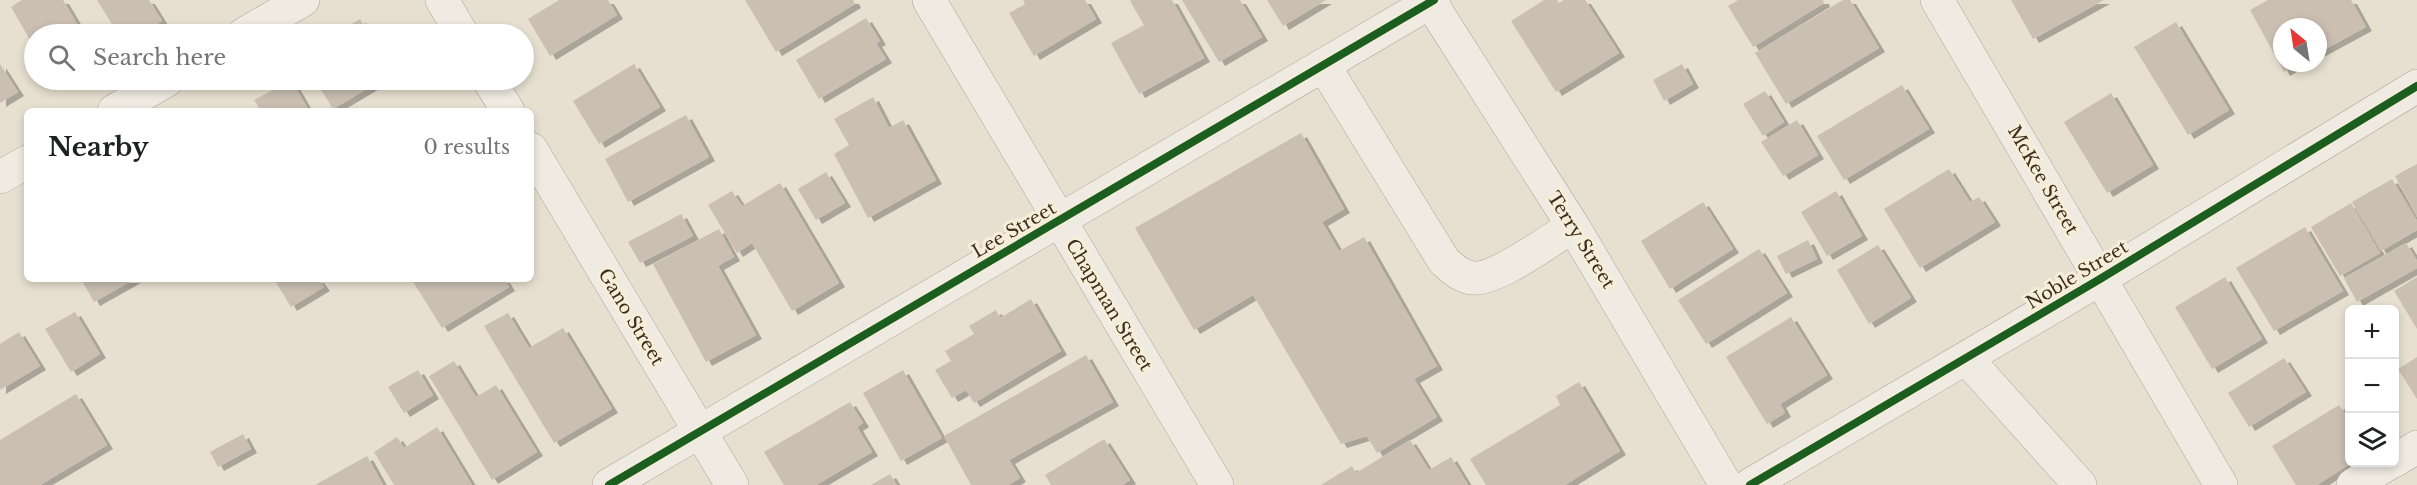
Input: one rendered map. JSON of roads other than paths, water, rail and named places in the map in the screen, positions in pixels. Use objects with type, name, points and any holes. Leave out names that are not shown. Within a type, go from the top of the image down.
[{"type":"street","points":[[261,24],[303,0]]},
{"type":"street","points":[[442,0],[456,24]]},
{"type":"street","name":"Chapman Street","points":[[929,0],[1217,485]]},
{"type":"street","name":"McKee Street","points":[[1937,0],[2221,485]]},
{"type":"street","name":"Lee Street","points":[[609,485],[1431,1]]},
{"type":"street","name":"Terry Street","points":[[1431,1],[1573,226],[1726,485]]},
{"type":"street","points":[[1324,66],[1444,261],[1459,274],[1473,278],[1499,272],[1573,226]]},
{"type":"street","name":"Noble Street","points":[[1750,485],[2100,279],[2417,86]]},
{"type":"street","points":[[119,108],[150,90]]},
{"type":"street","points":[[495,90],[506,108]]},
{"type":"street","name":"Gano Street","points":[[534,154],[732,485]]},
{"type":"street","points":[[0,177],[24,164]]},
{"type":"street","points":[[1966,358],[2080,485]]},
{"type":"street","points":[[2399,458],[2417,447]]},
{"type":"street","points":[[2353,485],[2383,467]]}]
